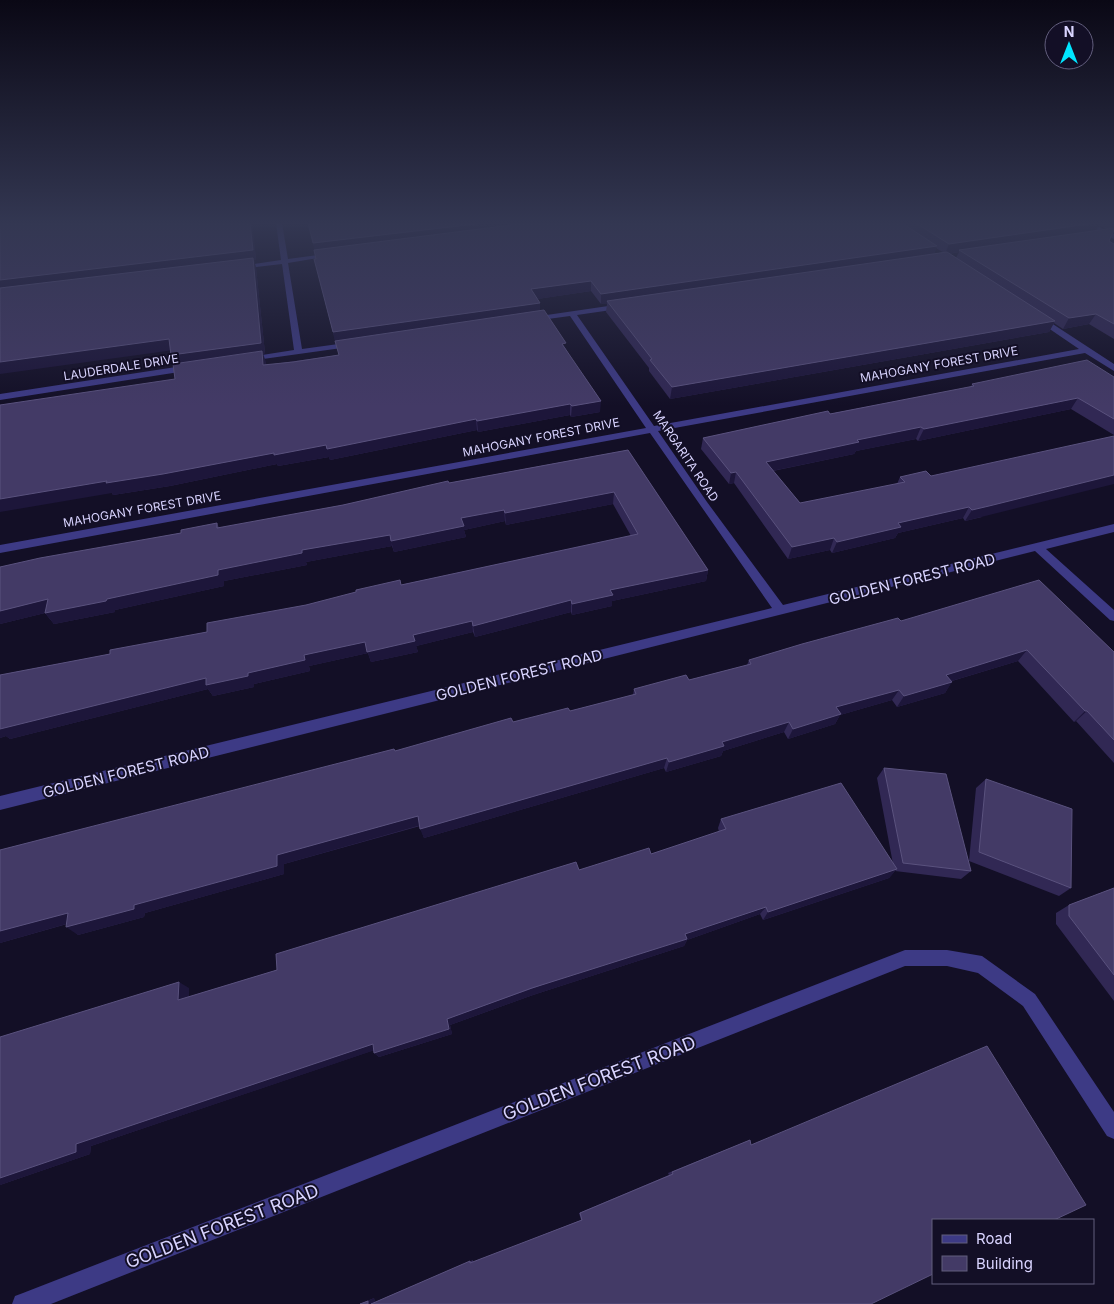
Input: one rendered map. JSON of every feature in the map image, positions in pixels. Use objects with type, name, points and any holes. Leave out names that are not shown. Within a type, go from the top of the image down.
[{"type":"street","points":[[288,284],[298,352]]},
{"type":"street","points":[[524,320],[632,305]]},
{"type":"street","points":[[1030,313],[1114,368]]},
{"type":"street","name":"MARGARITA ROAD","points":[[573,314],[703,504],[782,611]]},
{"type":"street","points":[[244,360],[359,344]]},
{"type":"street","name":"MAHOGANY FOREST DRIVE","points":[[0,549],[652,428],[1086,350]]},
{"type":"street","name":"LAUDERDALE DRIVE","points":[[0,398],[197,367]]},
{"type":"street","name":"GOLDEN FOREST ROAD","points":[[0,804],[1114,528]]},
{"type":"street","points":[[1038,548],[1114,617]]},
{"type":"street","name":"GOLDEN FOREST ROAD","points":[[23,1304],[905,958],[947,958],[982,965],[1028,1000],[1114,1129]]},
{"type":"building","points":[[35,284],[255,284],[261,343],[171,355],[169,339],[0,362],[0,288]]},
{"type":"building","points":[[320,284],[570,284],[531,289],[540,303],[333,332]]},
{"type":"building","points":[[593,284],[672,284],[601,294]]},
{"type":"building","points":[[726,284],[997,284],[1055,321],[672,387],[607,301]]},
{"type":"building","points":[[1014,284],[1114,284],[1114,324],[1096,314],[1069,318]]},
{"type":"building","points":[[544,310],[566,343],[562,344],[601,401],[572,406],[570,404],[477,421],[476,419],[327,449],[326,445],[163,474],[106,483],[107,481],[0,499],[0,405],[175,379],[173,364],[262,351],[263,365],[293,362],[339,355],[335,341]]},
{"type":"building","points":[[1087,360],[1114,377],[1114,419],[1078,398],[924,429],[921,427],[857,440],[859,442],[766,462],[800,503],[905,482],[900,477],[926,471],[931,476],[1114,436],[1114,475],[972,510],[969,507],[898,523],[901,527],[837,542],[834,538],[792,547],[736,472],[731,473],[703,438],[828,411],[830,414],[974,386],[972,384]]},
{"type":"building","points":[[628,450],[708,570],[610,590],[613,595],[572,604],[571,600],[473,626],[472,621],[413,635],[415,641],[367,652],[365,642],[304,655],[305,660],[248,673],[248,676],[206,685],[206,678],[0,729],[0,675],[110,654],[110,650],[207,632],[207,623],[306,605],[356,592],[356,590],[400,580],[401,585],[638,534],[614,492],[505,513],[504,510],[461,518],[464,526],[391,541],[390,535],[302,550],[302,553],[218,570],[218,575],[45,613],[48,599],[0,611],[0,567],[181,533],[181,530],[217,523],[217,528],[343,505],[448,481],[449,483]]},
{"type":"building","points":[[1039,580],[1114,652],[1114,740],[1027,650],[946,675],[952,682],[904,696],[899,690],[836,707],[841,714],[793,729],[789,722],[722,742],[724,746],[669,762],[667,758],[420,829],[418,816],[277,855],[277,866],[134,905],[134,909],[66,927],[68,913],[0,931],[0,850],[394,749],[395,751],[511,718],[513,722],[568,708],[570,711],[636,694],[634,689],[686,675],[689,680],[751,664],[749,660],[802,644],[898,618],[901,621]]},
{"type":"building","points":[[884,768],[946,774],[971,871],[903,863]]},
{"type":"building","points":[[986,779],[1072,809],[1071,888],[979,852]]},
{"type":"building","points":[[841,783],[897,869],[768,912],[766,907],[685,934],[687,939],[532,988],[447,1019],[449,1029],[374,1053],[373,1044],[76,1144],[76,1152],[0,1178],[0,1037],[179,982],[178,1000],[277,970],[276,954],[576,862],[579,870],[649,848],[651,854],[726,829],[721,819]]},
{"type":"building","points":[[1114,888],[1114,975],[1069,916],[1069,905]]},
{"type":"building","points":[[987,1046],[1086,1205],[1056,1219],[932,1219],[932,1274],[871,1304],[371,1304],[470,1261],[470,1263],[582,1220],[580,1213],[673,1174],[672,1172],[750,1140],[751,1145]]}]
